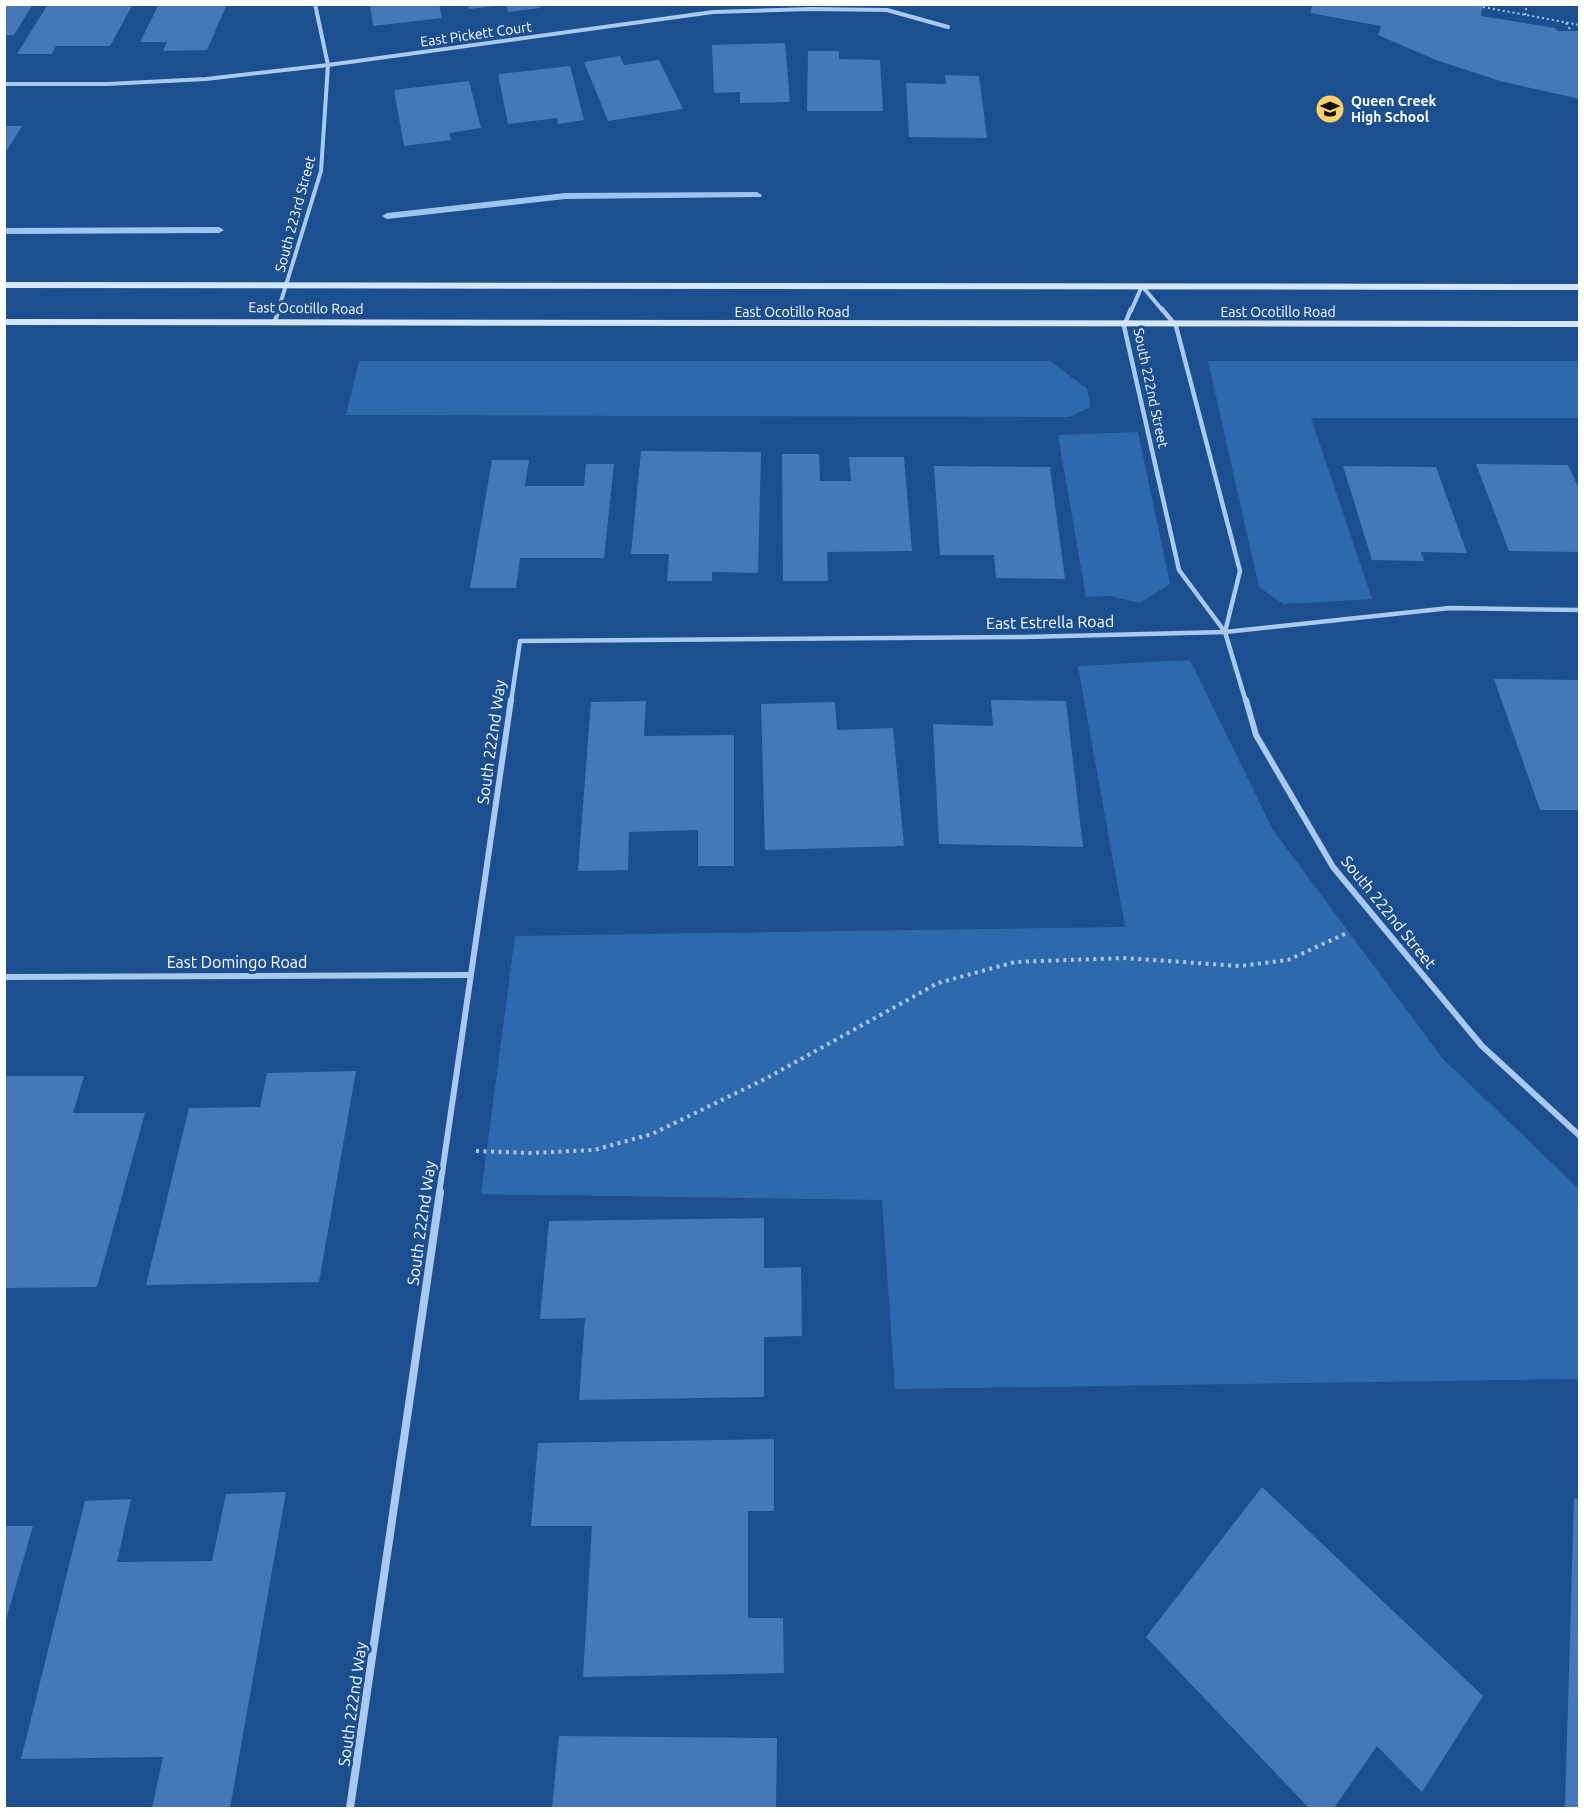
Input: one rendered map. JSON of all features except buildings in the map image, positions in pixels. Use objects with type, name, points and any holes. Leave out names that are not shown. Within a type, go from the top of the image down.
[{"type":"main road","name":"East Ocotillo Road","points":[[4,285],[1580,287]]},
{"type":"main road","name":"East Ocotillo Road","points":[[4,321],[1124,326],[1580,324]]},
{"type":"street","name":"South 223rd Street","points":[[275,321],[321,171],[328,65],[315,4]]},
{"type":"street","name":"East Pickett Court","points":[[4,84],[107,84],[195,79],[328,65],[713,12],[810,9],[887,10],[948,27]]},
{"type":"street","name":"South 222nd Street","points":[[1225,632],[1240,571],[1176,326],[1142,286],[1124,326],[1179,570],[1225,632],[1256,735],[1333,867],[1482,1046],[1580,1136]]},
{"type":"street","name":"East Estrella Road","points":[[520,641],[1025,637],[1225,632],[1450,608],[1580,610]]},
{"type":"street","name":"South 222nd Way","points":[[350,1809],[520,641]]},
{"type":"street","name":"East Domingo Road","points":[[4,977],[470,975]]},
{"type":"path","points":[[1526,15],[1527,4]]},
{"type":"path","points":[[1482,7],[1580,25]]},
{"type":"path","points":[[1565,23],[1571,31]]},
{"type":"path","points":[[445,1150],[531,1153],[594,1150],[652,1134],[767,1078],[938,983],[1015,962],[1123,958],[1240,966],[1288,960],[1377,920]]},
{"type":"shaded area","points":[[359,361],[1050,361],[1087,389],[1091,407],[1069,417],[346,415]]},
{"type":"shaded area","points":[[1208,361],[1579,361],[1579,418],[1311,418],[1372,599],[1283,604],[1259,587]]},
{"type":"shaded area","points":[[1138,432],[1170,584],[1140,603],[1109,596],[1086,597],[1058,435]]},
{"type":"shaded area","points":[[1190,660],[1273,830],[1443,1059],[1579,1189],[1579,1379],[895,1389],[882,1200],[481,1194],[515,936],[1125,927],[1078,666]]},
{"type":"waterway","points":[[387,216],[565,196],[757,195]]},
{"type":"waterway","points":[[4,231],[219,230]]},
{"type":"waterway","points":[[159,267],[162,261]]},
{"type":"place","name":"Queen Creek High School","points":[[1330,109]]}]
